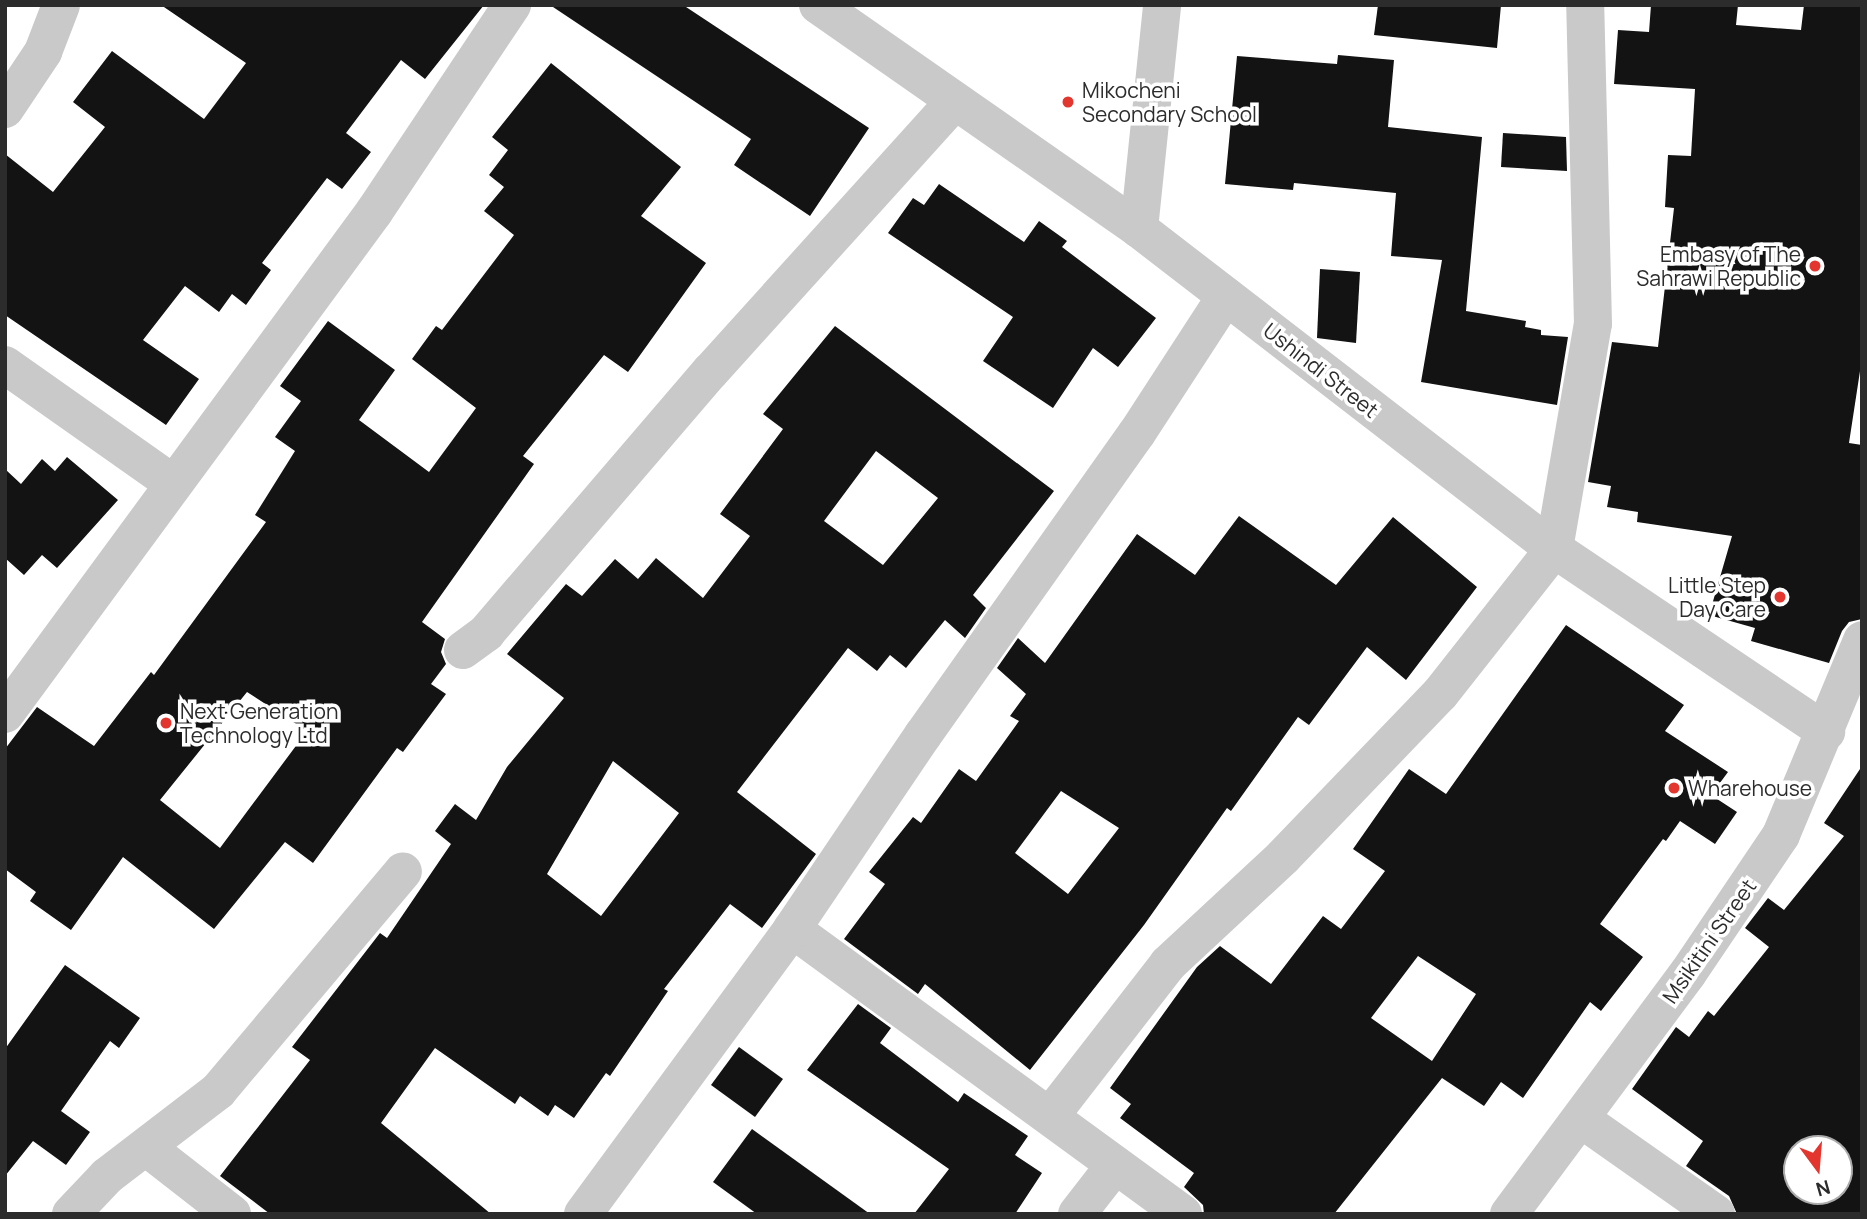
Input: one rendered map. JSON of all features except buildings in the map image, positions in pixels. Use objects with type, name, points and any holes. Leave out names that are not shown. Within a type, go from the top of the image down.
[{"type":"street","points":[[5,109],[43,52],[61,5]]},
{"type":"street","points":[[5,714],[172,483],[374,212],[512,5]]},
{"type":"street","name":"Ushindi Street","points":[[818,5],[1139,229],[1554,549],[1826,732]]},
{"type":"street","points":[[1139,229],[1162,5]]},
{"type":"street","points":[[1051,1115],[1168,964],[1283,857],[1440,694],[1554,549],[1593,324],[1585,5]]},
{"type":"street","points":[[463,650],[486,633],[692,392],[954,102]]},
{"type":"street","points":[[583,1214],[792,929],[923,735],[1137,433],[1226,296]]},
{"type":"street","points":[[5,365],[172,483]]},
{"type":"street","name":"Msikitini Street","points":[[1509,1214],[1581,1119],[1781,835],[1862,640]]},
{"type":"street","points":[[71,1214],[107,1177],[218,1091],[403,871]]},
{"type":"street","points":[[792,929],[1051,1115],[1183,1214]]},
{"type":"street","points":[[1581,1119],[1716,1214]]},
{"type":"street","points":[[146,1147],[232,1214]]},
{"type":"street","points":[[1077,1214],[1115,1165]]},
{"type":"place","name":"Mikocheni Secondary School","points":[[1068,102]]},
{"type":"place","name":"Embasy of The Sahrawi Republic","points":[[1815,266]]},
{"type":"place","name":"Little Step Day Care","points":[[1780,597]]},
{"type":"place","name":"Next Generation Technology Ltd","points":[[166,723]]},
{"type":"place","name":"Wharehouse","points":[[1674,788]]}]
